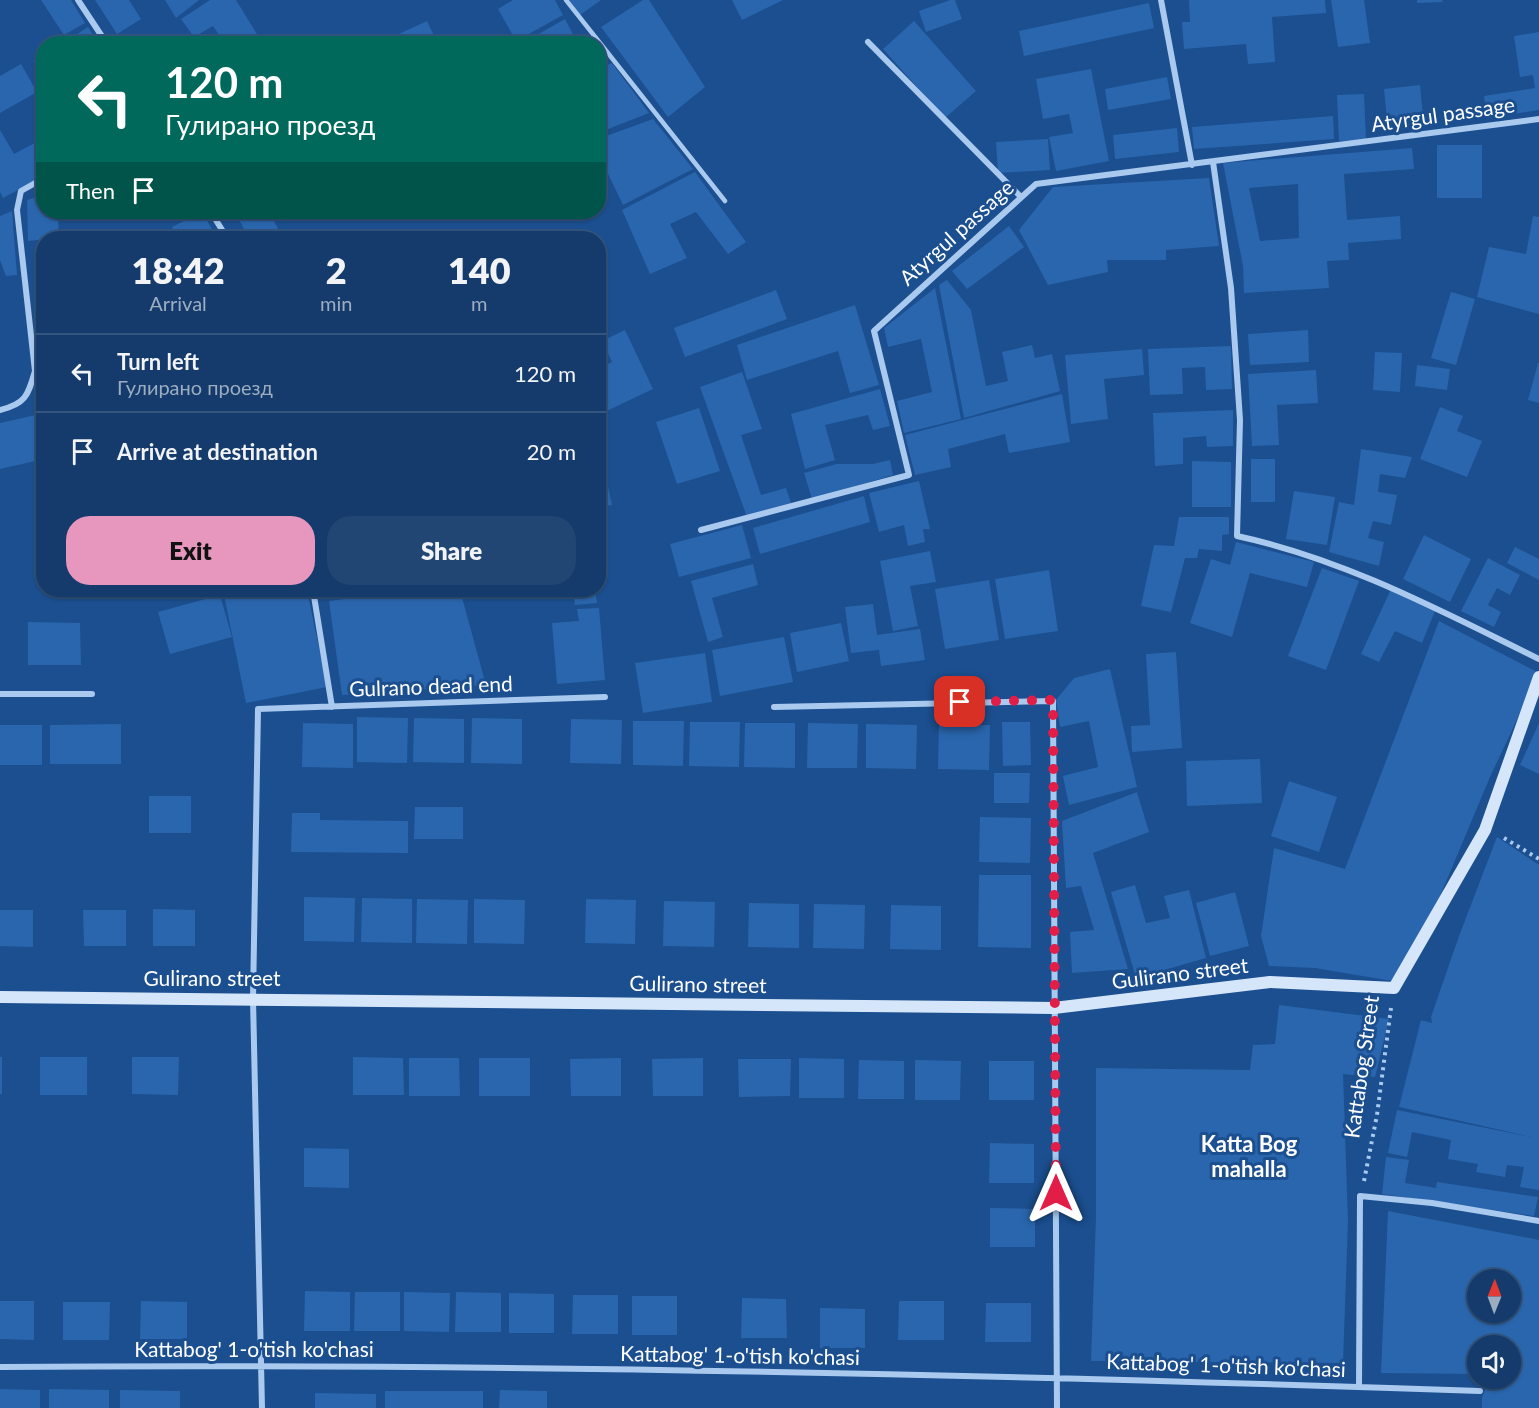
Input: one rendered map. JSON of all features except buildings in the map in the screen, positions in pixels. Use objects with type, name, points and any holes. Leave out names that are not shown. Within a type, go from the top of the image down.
[{"type":"street","points":[[78,0],[102,36]]},
{"type":"street","points":[[1161,0],[1192,165]]},
{"type":"street","points":[[868,42],[1020,196]]},
{"type":"street","name":"Atyrgul passage","points":[[701,530],[909,475],[874,331],[1020,196],[1036,184],[1539,119]]},
{"type":"street","points":[[1213,162],[1231,288],[1240,420],[1237,536],[1286,547],[1342,567],[1539,659]]},
{"type":"street","points":[[0,410],[17,406],[29,393],[35,371],[17,210],[21,191],[36,183]]},
{"type":"street","points":[[314,597],[332,707]]},
{"type":"street","name":"Kattabog Street","points":[[1394,988],[1485,830],[1539,677]]},
{"type":"street","points":[[0,694],[92,694]]},
{"type":"street","name":"Gulrano dead end","points":[[253,999],[258,709],[605,697]]},
{"type":"street","points":[[774,706],[1053,700],[1057,1408]]},
{"type":"street","name":"Gulirano street","points":[[0,997],[1054,1008],[1270,982],[1394,988]]},
{"type":"street","points":[[253,999],[262,1408]]},
{"type":"street","points":[[1359,1387],[1360,1196],[1432,1203],[1539,1221]]},
{"type":"street","name":"Kattabog' 1-o'tish ko'chasi","points":[[0,1367],[262,1365],[1057,1378],[1480,1391]]},
{"type":"lane","points":[[566,0],[594,36]]},
{"type":"lane","points":[[606,51],[725,201]]},
{"type":"path","points":[[1485,830],[1539,859]]},
{"type":"path","name":"Kattabog Street","points":[[1360,1196],[1377,1115],[1394,988]]},
{"type":"district","name":"Katta Bog mahalla","points":[[1249,1156]]},
{"type":"route","points":[[960,702],[1053,700],[1056,1193]]}]
